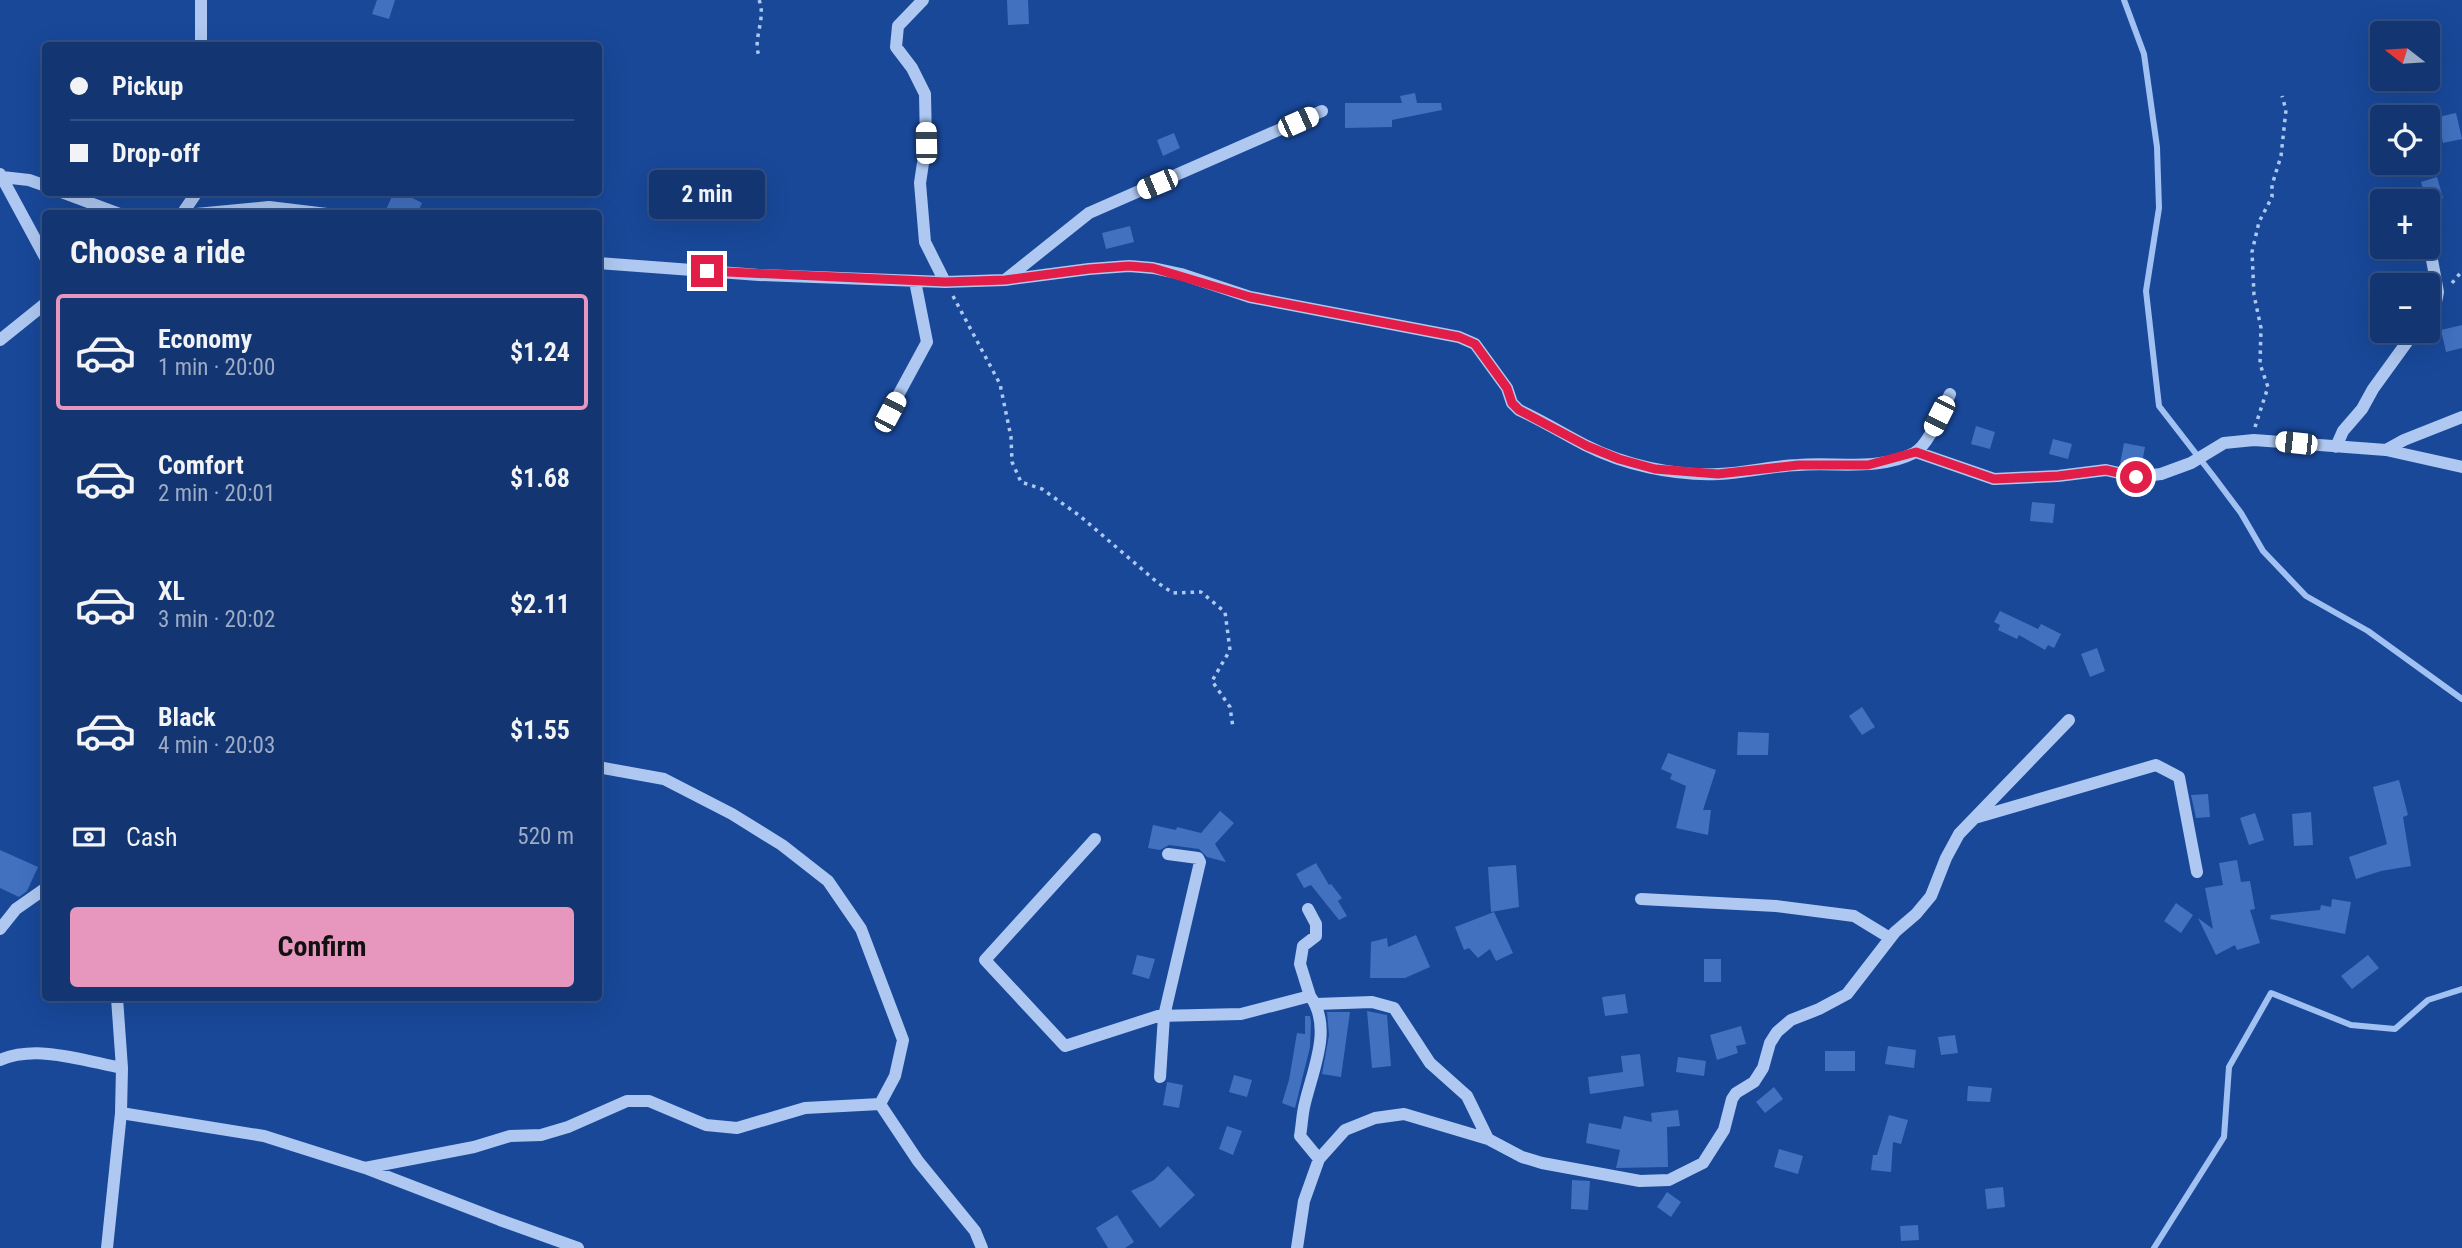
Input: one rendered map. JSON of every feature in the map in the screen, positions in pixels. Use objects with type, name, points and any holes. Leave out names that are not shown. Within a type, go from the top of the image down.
[{"type":"street","points":[[201,0],[201,42]]},
{"type":"street","points":[[923,0],[898,26],[896,47],[912,68],[925,94],[926,143],[920,183],[925,242],[945,282]]},
{"type":"street","points":[[1005,280],[1089,213],[1322,111]]},
{"type":"street","points":[[1,175],[42,184]]},
{"type":"street","points":[[1,175],[42,252]]},
{"type":"street","points":[[71,196],[108,210]]},
{"type":"street","points":[[233,210],[270,206],[298,210]]},
{"type":"street","points":[[602,263],[759,275],[945,282],[1005,280],[1129,266],[1153,268],[1250,297],[1459,337],[1475,344],[1507,388],[1512,403],[1519,410],[1587,446],[1655,469],[1718,474],[1799,465],[1868,465],[1916,452],[1928,438],[1950,394]]},
{"type":"street","points":[[890,412],[927,342],[915,281]]},
{"type":"street","points":[[0,340],[42,306]]},
{"type":"street","points":[[2336,447],[2343,430],[2407,343]]},
{"type":"street","points":[[2386,450],[2462,417]]},
{"type":"street","points":[[1916,452],[1994,479],[2058,476],[2106,470],[2136,477],[2161,474],[2191,463],[2224,443],[2254,440],[2386,450],[2462,467]]},
{"type":"street","points":[[1297,1248],[1304,1201],[1319,1159],[1345,1130],[1375,1118],[1404,1114],[1488,1139],[1522,1157],[1542,1163],[1640,1181],[1669,1180],[1703,1163],[1724,1130],[1732,1099],[1754,1082],[1777,1032],[1791,1020],[1847,994],[1890,938],[1931,896],[1959,834],[2069,719]]},
{"type":"street","points":[[1978,817],[2156,765],[2179,778],[2197,872]]},
{"type":"street","points":[[602,768],[664,779],[732,814],[782,845],[828,881],[861,929],[903,1040],[895,1076],[880,1104]]},
{"type":"street","points":[[1095,839],[985,960],[1065,1046],[1158,1016],[1241,1014],[1313,1000],[1372,1002],[1394,1008],[1430,1063],[1467,1096],[1488,1139]]},
{"type":"street","points":[[1160,1077],[1164,1016],[1200,862],[1198,858],[1168,855]]},
{"type":"street","points":[[0,929],[16,909],[42,891]]},
{"type":"street","points":[[1641,900],[1776,906],[1854,916],[1890,938]]},
{"type":"street","points":[[0,905],[16,909]]},
{"type":"street","points":[[1308,909],[1317,923],[1316,936],[1303,946],[1300,964],[1322,1024],[1300,1136],[1319,1159]]},
{"type":"street","points":[[107,1248],[121,1113],[122,1069],[117,1001]]},
{"type":"street","points":[[0,1060],[36,1053],[122,1069]]},
{"type":"street","points":[[365,1168],[474,1147],[510,1136],[541,1135],[568,1127],[627,1101],[649,1101],[706,1125],[737,1128],[805,1108],[880,1104]]},
{"type":"street","points":[[880,1104],[918,1161],[975,1231],[982,1248]]},
{"type":"street","points":[[121,1113],[264,1136],[365,1168],[578,1248]]},
{"type":"path","points":[[759,0],[763,9],[756,51],[760,58]]},
{"type":"path","points":[[2254,440],[2268,387],[2260,364],[2260,328],[2254,295],[2252,252],[2259,222],[2273,197],[2272,185],[2281,156],[2286,110],[2282,96]]},
{"type":"path","points":[[945,282],[1000,384],[1011,438],[1012,461],[1021,482],[1042,489],[1080,516],[1173,593],[1200,592],[1226,612],[1230,650],[1212,681],[1230,708],[1233,728]]},
{"type":"building","points":[[377,0],[395,0],[389,19],[372,14]]},
{"type":"building","points":[[1007,0],[1028,0],[1029,24],[1008,25]]},
{"type":"building","points":[[1415,93],[1417,103],[1441,103],[1442,110],[1392,120],[1392,127],[1345,128],[1345,103],[1402,103],[1400,96]]},
{"type":"building","points":[[2456,113],[2462,139],[2443,143],[2440,117]]},
{"type":"building","points":[[1174,133],[1180,148],[1163,156],[1157,140]]},
{"type":"building","points":[[2437,177],[2443,198],[2440,199],[2440,189],[2423,189],[2421,182]]},
{"type":"building","points":[[392,196],[409,196],[422,203],[419,210],[386,210]]},
{"type":"building","points":[[1130,226],[1134,242],[1106,249],[1102,233]]},
{"type":"building","points":[[2462,325],[2462,348],[2446,352],[2441,330]]},
{"type":"building","points":[[1976,426],[1995,432],[1990,449],[1971,444]]},
{"type":"building","points":[[2053,439],[2072,444],[2068,459],[2049,454]]},
{"type":"building","points":[[2124,443],[2145,447],[2141,468],[2120,464]]},
{"type":"building","points":[[2032,502],[2055,504],[2053,523],[2030,521]]},
{"type":"building","points":[[2000,611],[2038,629],[2041,624],[2061,634],[2054,648],[2048,645],[2045,650],[2019,635],[2017,639],[1998,630],[2000,625],[1994,622]]},
{"type":"building","points":[[2097,648],[2105,671],[2090,677],[2081,654]]},
{"type":"building","points":[[1862,707],[1875,727],[1862,735],[1849,716]]},
{"type":"building","points":[[1738,732],[1769,733],[1768,755],[1737,755]]},
{"type":"building","points":[[1668,753],[1716,770],[1703,810],[1711,810],[1708,835],[1676,828],[1686,786],[1670,779],[1672,774],[1661,769]]},
{"type":"building","points":[[2399,780],[2408,815],[2403,817],[2411,866],[2356,879],[2349,857],[2387,844],[2373,787]]},
{"type":"building","points":[[2208,794],[2210,817],[2196,818],[2191,795]]},
{"type":"building","points":[[1220,811],[1234,823],[1215,844],[1226,862],[1207,857],[1199,849],[1169,845],[1160,850],[1148,848],[1153,825],[1201,833]]},
{"type":"building","points":[[2311,812],[2313,845],[2294,846],[2292,814]]},
{"type":"building","points":[[2255,813],[2264,840],[2249,845],[2240,818]]},
{"type":"building","points":[[0,850],[38,867],[27,891],[19,897],[0,888]]},
{"type":"building","points":[[2237,860],[2241,882],[2250,881],[2255,909],[2250,910],[2260,943],[2237,950],[2235,945],[2216,955],[2198,918],[2213,929],[2205,888],[2223,885],[2219,863]]},
{"type":"building","points":[[1316,863],[1329,885],[1331,884],[1342,898],[1338,901],[1347,916],[1339,920],[1311,885],[1304,888],[1296,874]]},
{"type":"building","points":[[1516,865],[1519,907],[1491,912],[1488,867]]},
{"type":"building","points":[[2332,899],[2351,902],[2345,934],[2270,919],[2271,915],[2320,910],[2321,905],[2331,907]]},
{"type":"building","points":[[2176,903],[2193,915],[2181,933],[2164,921]]},
{"type":"building","points":[[1494,912],[1513,953],[1496,961],[1490,949],[1478,958],[1469,948],[1464,950],[1455,927]]},
{"type":"building","points":[[1416,935],[1430,967],[1405,978],[1370,978],[1371,942],[1387,938],[1388,947]]},
{"type":"building","points":[[1137,955],[1155,959],[1149,979],[1132,974]]},
{"type":"building","points":[[2368,955],[2379,968],[2352,989],[2341,976]]},
{"type":"building","points":[[1704,959],[1721,959],[1721,982],[1704,982]]},
{"type":"building","points":[[1625,994],[1628,1013],[1605,1016],[1602,997]]},
{"type":"building","points":[[1367,1011],[1387,1015],[1391,1066],[1372,1068]]},
{"type":"building","points":[[1327,1012],[1350,1012],[1341,1077],[1322,1074],[1329,1035]]},
{"type":"building","points":[[1305,1016],[1310,1016],[1311,1022],[1310,1047],[1295,1108],[1282,1103],[1297,1033],[1305,1034]]},
{"type":"building","points":[[1741,1026],[1746,1044],[1736,1046],[1738,1053],[1717,1060],[1710,1035]]},
{"type":"building","points":[[1955,1035],[1958,1053],[1941,1055],[1938,1037]]},
{"type":"building","points":[[1888,1046],[1916,1050],[1914,1068],[1885,1064]]},
{"type":"building","points":[[1825,1051],[1855,1051],[1855,1071],[1825,1071]]},
{"type":"building","points":[[1640,1054],[1644,1086],[1590,1094],[1588,1077],[1623,1072],[1621,1056]]},
{"type":"building","points":[[1678,1057],[1706,1061],[1704,1076],[1676,1072]]},
{"type":"building","points":[[1234,1075],[1252,1080],[1247,1097],[1229,1092]]},
{"type":"building","points":[[1167,1082],[1183,1085],[1179,1108],[1163,1105]]},
{"type":"building","points":[[1968,1086],[1992,1088],[1990,1102],[1967,1101]]},
{"type":"building","points":[[1774,1087],[1783,1099],[1765,1113],[1756,1102]]},
{"type":"building","points":[[1678,1110],[1680,1126],[1667,1127],[1668,1167],[1616,1168],[1620,1150],[1586,1143],[1589,1123],[1621,1129],[1624,1116],[1652,1122],[1651,1113]]},
{"type":"building","points":[[1889,1115],[1908,1120],[1901,1144],[1893,1142],[1891,1172],[1871,1170],[1873,1155],[1877,1155]]},
{"type":"building","points":[[1227,1126],[1242,1131],[1233,1155],[1219,1149]]},
{"type":"building","points":[[1779,1149],[1803,1156],[1798,1174],[1774,1167]]},
{"type":"building","points":[[1168,1166],[1195,1195],[1160,1228],[1131,1191],[1154,1180]]},
{"type":"building","points":[[1572,1180],[1590,1181],[1588,1210],[1571,1209]]},
{"type":"building","points":[[2003,1187],[2005,1207],[1987,1209],[1985,1189]]},
{"type":"building","points":[[1667,1192],[1681,1202],[1671,1217],[1657,1207]]},
{"type":"building","points":[[1117,1215],[1134,1242],[1125,1248],[1108,1248],[1096,1228]]},
{"type":"building","points":[[1918,1225],[1919,1240],[1901,1241],[1900,1226]]},
{"type":"waterway","points":[[2124,0],[2144,54],[2157,147],[2159,208],[2146,291],[2159,406],[2241,513],[2263,551],[2306,596],[2368,631],[2462,699]]},
{"type":"waterway","points":[[2154,1248],[2224,1137],[2229,1067],[2271,993],[2351,1025],[2395,1029],[2428,1000],[2462,989]]},
{"type":"route","points":[[707,271],[945,282],[1005,280],[1129,266],[1153,268],[1181,274],[1250,297],[1459,337],[1475,344],[1507,388],[1512,403],[1519,410],[1587,446],[1655,469],[1718,474],[1799,465],[1868,465],[1916,452],[1994,479],[2058,476],[2106,470],[2136,477]]}]
